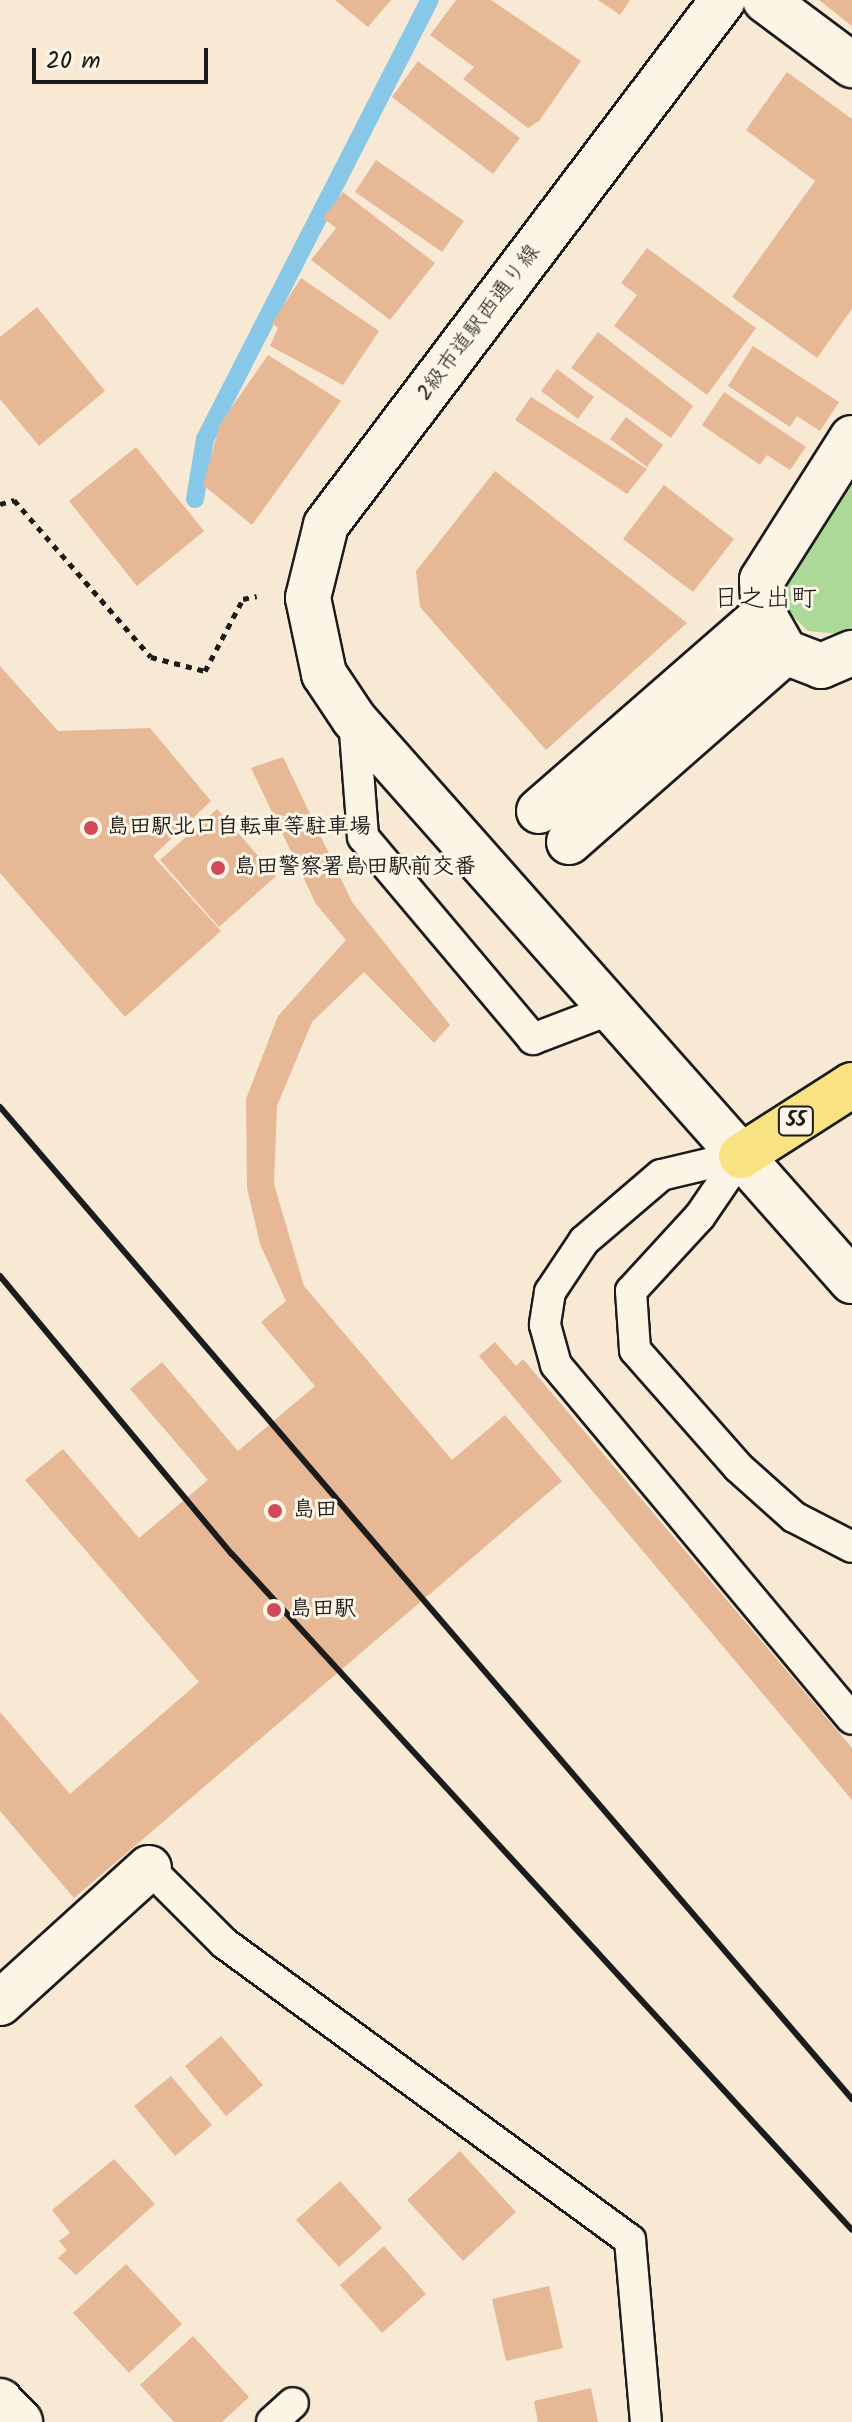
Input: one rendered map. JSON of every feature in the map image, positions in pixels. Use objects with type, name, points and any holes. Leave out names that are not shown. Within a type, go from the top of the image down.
[{"type":"main road","name":"55","points":[[741,1156],[852,1085]]},
{"type":"street","name":"2級市道駅西通り線","points":[[354,719],[324,674],[308,598],[326,525],[723,0]]},
{"type":"street","points":[[765,0],[852,65]]},
{"type":"street","points":[[852,438],[762,580],[774,633],[821,666],[852,653]]},
{"type":"street","points":[[539,811],[774,633]]},
{"type":"street","points":[[569,842],[774,633]]},
{"type":"street","points":[[354,719],[852,1281]]},
{"type":"street","points":[[0,2003],[149,1868]]},
{"type":"street","points":[[0,2401],[20,2422]]},
{"type":"lane","points":[[354,719],[363,837],[533,1039],[609,1010]]},
{"type":"lane","points":[[741,1156],[700,1216],[631,1291],[635,1350],[738,1467],[794,1517],[852,1547]]},
{"type":"lane","points":[[741,1156],[661,1175],[584,1241],[550,1292],[545,1325],[556,1365],[852,1719]]},
{"type":"lane","points":[[149,1868],[236,1953],[630,2240],[646,2422]]},
{"type":"path","points":[[0,504],[14,500],[151,657],[205,671],[243,599],[268,594]]},
{"type":"green space","points":[[852,464],[852,627],[840,634],[808,631],[785,608],[779,580]]},
{"type":"building","points":[[335,0],[391,0],[368,27]]},
{"type":"building","points":[[456,0],[491,0],[581,61],[539,121],[528,128],[463,79],[474,67],[430,35]]},
{"type":"building","points":[[598,0],[630,0],[620,15]]},
{"type":"building","points":[[819,0],[852,0],[852,26]]},
{"type":"building","points":[[418,61],[520,138],[493,174],[392,97]]},
{"type":"building","points":[[787,72],[852,119],[852,309],[817,358],[732,297],[815,181],[746,130]]},
{"type":"building","points":[[376,160],[464,221],[442,252],[355,192]]},
{"type":"building","points":[[343,192],[435,263],[390,320],[311,260],[336,228],[323,218]]},
{"type":"building","points":[[647,248],[756,328],[707,395],[614,326],[637,295],[621,283]]},
{"type":"building","points":[[301,278],[379,331],[343,385],[270,346],[278,328],[272,323]]},
{"type":"building","points":[[37,307],[105,391],[39,446],[0,399],[0,337]]},
{"type":"building","points":[[598,332],[693,406],[671,438],[571,368]]},
{"type":"building","points":[[753,346],[839,402],[820,431],[797,416],[790,427],[728,386]]},
{"type":"building","points":[[268,355],[341,401],[252,525],[203,485],[220,424]]},
{"type":"building","points":[[557,369],[594,397],[578,419],[541,391]]},
{"type":"building","points":[[724,392],[806,447],[790,470],[767,455],[760,465],[702,425]]},
{"type":"building","points":[[531,397],[647,469],[627,494],[515,420]]},
{"type":"building","points":[[626,417],[663,445],[647,467],[610,439]]},
{"type":"building","points":[[136,447],[204,531],[137,586],[69,501]]},
{"type":"building","points":[[495,471],[687,623],[546,750],[420,607],[416,571]]},
{"type":"building","points":[[664,485],[734,539],[693,592],[623,539]]},
{"type":"building","name":"島田駅北口自転車等駐車場","points":[[0,666],[58,731],[150,728],[211,801],[153,856],[221,931],[125,1017],[0,873]]},
{"type":"building","name":"島田駅","points":[[283,757],[352,902],[450,1025],[434,1043],[364,972],[312,1022],[277,1106],[274,1184],[304,1286],[452,1460],[505,1415],[562,1481],[74,1898],[0,1811],[0,1712],[70,1794],[199,1682],[25,1480],[63,1449],[139,1538],[208,1480],[130,1389],[162,1362],[238,1451],[315,1386],[261,1322],[286,1301],[260,1244],[247,1188],[246,1099],[278,1016],[346,940],[316,904],[251,768]]},
{"type":"building","name":"島田警察署島田駅前交番","points":[[217,809],[276,876],[219,927],[160,860]]},
{"type":"building","points":[[495,1342],[516,1366],[523,1359],[852,1748],[852,1800],[479,1356]]},
{"type":"building","points":[[221,2036],[263,2085],[226,2116],[185,2066]]},
{"type":"building","points":[[171,2076],[212,2125],[175,2156],[134,2106]]},
{"type":"building","points":[[460,2151],[516,2212],[463,2261],[407,2200]]},
{"type":"building","points":[[114,2159],[155,2204],[76,2275],[58,2258],[67,2250],[59,2241],[70,2233],[52,2210]]},
{"type":"building","points":[[340,2181],[382,2228],[339,2267],[296,2220]]},
{"type":"building","points":[[384,2246],[426,2294],[382,2333],[340,2285]]},
{"type":"building","points":[[126,2264],[182,2324],[129,2373],[73,2313]]},
{"type":"building","points":[[549,2286],[563,2348],[506,2361],[492,2299]]},
{"type":"building","points":[[193,2336],[249,2397],[222,2422],[174,2422],[140,2385]]},
{"type":"building","points":[[591,2388],[598,2422],[538,2422],[534,2401]]},
{"type":"waterway","points":[[195,499],[205,439],[430,0]]},
{"type":"railway","points":[[0,1107],[852,2099]]},
{"type":"railway","points":[[0,1276],[232,1554],[852,2230]]},
{"type":"place","name":"島田駅北口自転車等駐車場","points":[[91,828]]},
{"type":"place","name":"島田警察署島田駅前交番","points":[[218,868]]},
{"type":"place","name":"島田","points":[[275,1511]]},
{"type":"place","name":"島田駅","points":[[274,1610]]},
{"type":"district","name":"日之出町","points":[[765,600]]}]
